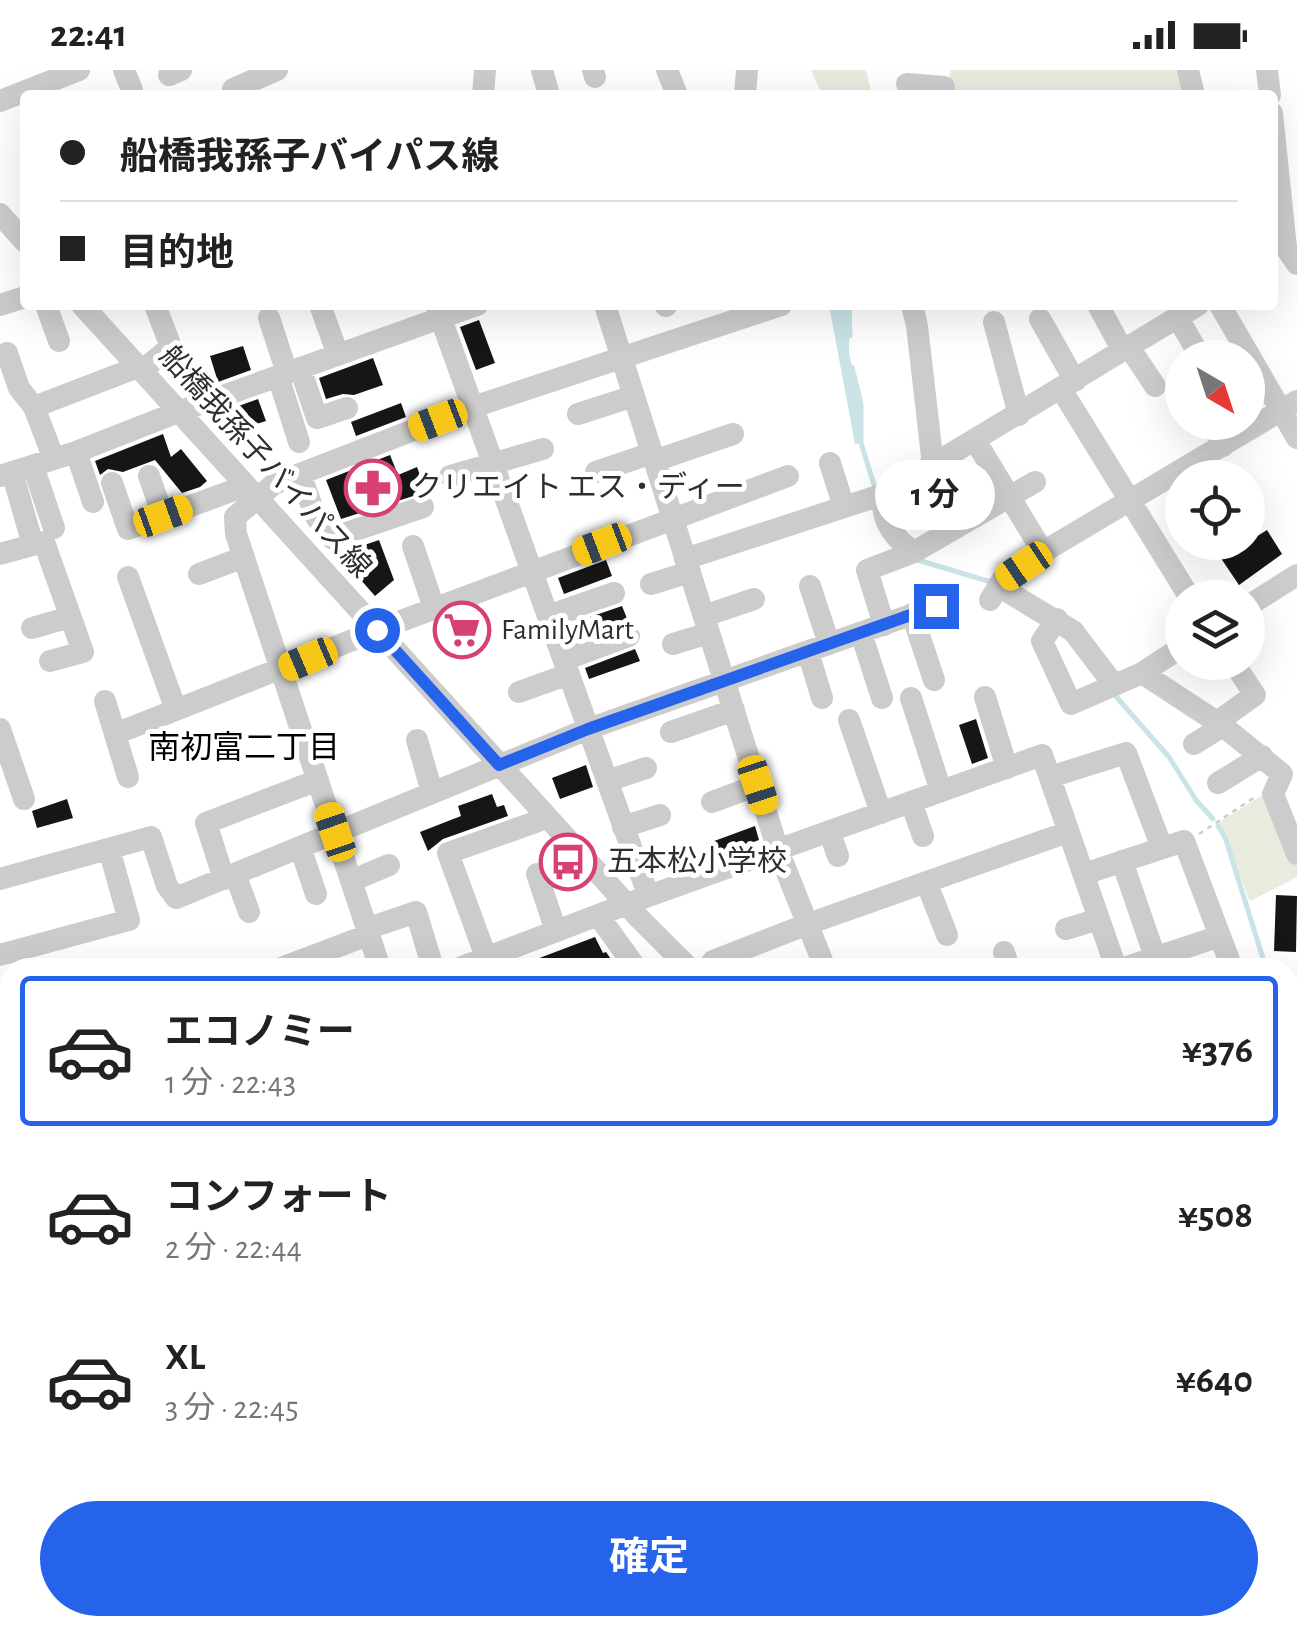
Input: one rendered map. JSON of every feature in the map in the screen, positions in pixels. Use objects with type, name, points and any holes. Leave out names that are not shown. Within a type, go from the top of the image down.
[{"type":"street","points":[[231,84],[277,70]]},
{"type":"street","points":[[32,90],[71,78]]},
{"type":"street","points":[[907,84],[944,84]]},
{"type":"street","points":[[1278,145],[1290,208],[1285,256]]},
{"type":"street","points":[[0,214],[20,236]]},
{"type":"street","points":[[48,310],[60,341]]},
{"type":"street","name":"船橋我孫子バイパス線","points":[[87,310],[678,958]]},
{"type":"street","points":[[34,407],[140,369],[171,347],[156,310]]},
{"type":"street","points":[[322,310],[338,354]]},
{"type":"street","points":[[607,310],[778,850],[821,958]]},
{"type":"street","points":[[112,484],[128,529],[274,484],[473,407],[762,310]]},
{"type":"street","points":[[914,310],[932,465]]},
{"type":"street","points":[[1101,310],[1155,386]]},
{"type":"street","points":[[1223,310],[1289,406],[1297,438]]},
{"type":"street","points":[[35,465],[338,354],[438,311],[644,886]]},
{"type":"street","points":[[650,584],[687,566],[884,494],[1188,311],[1196,340]]},
{"type":"street","points":[[269,318],[288,372],[299,442]]},
{"type":"street","points":[[1040,319],[1068,385],[1130,503],[1179,580]]},
{"type":"street","points":[[994,322],[1019,414]]},
{"type":"street","points":[[7,353],[19,388],[34,407],[34,545]]},
{"type":"street","points":[[288,372],[317,418],[346,408]]},
{"type":"street","points":[[578,414],[634,396]]},
{"type":"street","points":[[1207,460],[1222,446],[1289,406]]},
{"type":"street","points":[[596,472],[733,434]]},
{"type":"street","points":[[975,440],[1044,552]]},
{"type":"street","points":[[1219,440],[1222,446]]},
{"type":"street","points":[[450,476],[543,449]]},
{"type":"street","points":[[830,463],[844,507]]},
{"type":"street","points":[[35,465],[93,502]]},
{"type":"street","points":[[35,465],[54,528]]},
{"type":"street","points":[[300,474],[316,516],[332,538]]},
{"type":"street","points":[[149,476],[163,516]]},
{"type":"street","points":[[114,734],[434,608],[788,476]]},
{"type":"street","points":[[884,624],[867,570],[914,552],[1035,482]]},
{"type":"street","points":[[1114,685],[1074,631],[994,593],[1044,552],[1165,486]]},
{"type":"street","points":[[250,492],[235,517],[236,534],[376,958]]},
{"type":"street","points":[[884,494],[882,506],[889,527],[896,539],[914,552]]},
{"type":"street","points":[[310,556],[332,538],[423,508]]},
{"type":"street","points":[[0,554],[44,542],[82,652],[50,661]]},
{"type":"street","points":[[413,546],[434,608]]},
{"type":"street","points":[[199,574],[244,557]]},
{"type":"street","points":[[1265,595],[1297,575]]},
{"type":"street","points":[[128,576],[176,710]]},
{"type":"street","points":[[810,586],[822,698]]},
{"type":"street","points":[[548,616],[614,593]]},
{"type":"street","points":[[673,644],[754,599]]},
{"type":"street","points":[[0,879],[151,837],[167,886],[176,898],[499,765],[544,759],[588,729],[936,606]]},
{"type":"street","points":[[571,608],[582,640]]},
{"type":"street","points":[[912,614],[934,680]]},
{"type":"street","points":[[32,628],[70,617]]},
{"type":"street","points":[[1057,620],[1042,641],[1071,704],[1142,673],[1165,657]]},
{"type":"street","points":[[861,633],[882,698]]},
{"type":"street","points":[[520,692],[629,636]]},
{"type":"street","points":[[1142,673],[1220,724],[1286,774],[1273,794],[1297,853]]},
{"type":"street","points":[[1194,744],[1255,694],[1245,680]]},
{"type":"street","points":[[985,697],[1007,768]]},
{"type":"street","points":[[911,698],[941,792]]},
{"type":"street","points":[[104,701],[128,777]]},
{"type":"street","points":[[671,732],[734,710]]},
{"type":"street","points":[[848,720],[882,813]]},
{"type":"street","points":[[0,729],[24,799]]},
{"type":"street","points":[[417,740],[432,792]]},
{"type":"street","points":[[1050,777],[1126,753],[1228,958]]},
{"type":"street","points":[[501,958],[602,921],[626,904],[1042,755],[1113,958]]},
{"type":"street","points":[[1218,783],[1262,756]]},
{"type":"street","points":[[607,781],[646,768]]},
{"type":"street","points":[[249,912],[206,823],[318,780]]},
{"type":"street","points":[[712,802],[758,785]]},
{"type":"street","points":[[911,802],[924,836]]},
{"type":"street","points":[[623,827],[660,815]]},
{"type":"street","points":[[488,958],[448,852],[547,818]]},
{"type":"street","points":[[829,832],[838,856]]},
{"type":"street","points":[[721,958],[1068,832]]},
{"type":"street","points":[[1084,874],[1173,844]]},
{"type":"street","points":[[300,847],[316,894]]},
{"type":"street","points":[[0,955],[129,920],[109,849]]},
{"type":"street","points":[[1122,862],[1154,957],[1220,936]]},
{"type":"street","points":[[352,882],[389,865]]},
{"type":"street","points":[[537,874],[556,931]]},
{"type":"street","points":[[927,884],[947,935]]},
{"type":"street","points":[[307,958],[416,912],[430,958]]},
{"type":"street","points":[[1066,930],[1099,919]]},
{"type":"street","points":[[499,958],[556,931],[602,921]]},
{"type":"street","points":[[602,921],[629,958]]},
{"type":"path","points":[[1173,844],[1286,774]]},
{"type":"shaded area","points":[[811,70],[866,70],[871,90],[820,90]]},
{"type":"shaded area","points":[[950,70],[1183,70],[1188,90],[948,90]]},
{"type":"shaded area","points":[[1266,793],[1297,867],[1297,877],[1250,901],[1218,823]]},
{"type":"water","points":[[830,310],[850,310],[849,353],[861,404],[861,443],[855,444]]},
{"type":"building","points":[[479,320],[495,363],[476,370],[460,327]]},
{"type":"building","points":[[243,346],[251,370],[218,382],[210,356]]},
{"type":"building","points":[[373,358],[383,385],[326,399],[319,378]]},
{"type":"building","points":[[258,399],[266,421],[227,433],[219,413]]},
{"type":"building","points":[[401,403],[406,417],[356,436],[351,422]]},
{"type":"building","points":[[163,434],[171,457],[181,449],[207,481],[200,487],[182,493],[155,460],[123,472],[108,469],[100,475],[95,461]]},
{"type":"building","points":[[390,455],[398,475],[417,467],[426,492],[341,519],[326,480]]},
{"type":"building","points":[[1265,531],[1282,554],[1246,580],[1236,580],[1222,560],[1265,560]]},
{"type":"building","points":[[379,540],[394,580],[375,596],[338,554]]},
{"type":"building","points":[[606,560],[612,576],[564,594],[558,578]]},
{"type":"building","points":[[622,606],[628,621],[595,633],[590,617]]},
{"type":"building","points":[[466,613],[479,650],[459,657],[448,619]]},
{"type":"building","points":[[635,649],[640,661],[589,679],[585,668]]},
{"type":"building","points":[[976,719],[988,758],[972,764],[959,725]]},
{"type":"building","points":[[586,765],[593,787],[560,799],[552,778]]},
{"type":"building","points":[[492,794],[497,807],[504,805],[508,816],[443,839],[428,851],[420,832],[461,816],[458,806]]},
{"type":"building","points":[[67,799],[73,818],[37,828],[32,811]]},
{"type":"building","points":[[755,826],[759,840],[711,858],[706,844]]},
{"type":"building","points":[[1276,895],[1297,896],[1296,952],[1274,951]]},
{"type":"building","points":[[595,937],[610,958],[539,958]]},
{"type":"waterway","points":[[849,310],[850,336]]},
{"type":"waterway","points":[[852,367],[861,404],[861,443],[875,488]]},
{"type":"waterway","points":[[918,560],[991,582]]},
{"type":"waterway","points":[[1113,693],[1169,757],[1213,819]]},
{"type":"waterway","points":[[1218,826],[1225,837],[1263,958]]},
{"type":"place","name":"クリエイト エス・ディー","points":[[373,488]]},
{"type":"place","name":"FamilyMart","points":[[462,630]]},
{"type":"place","name":"五本松小学校","points":[[568,862]]},
{"type":"district","name":"南初富二丁目","points":[[244,748]]},
{"type":"route","points":[[377,630],[499,765],[588,729],[936,606]]}]
